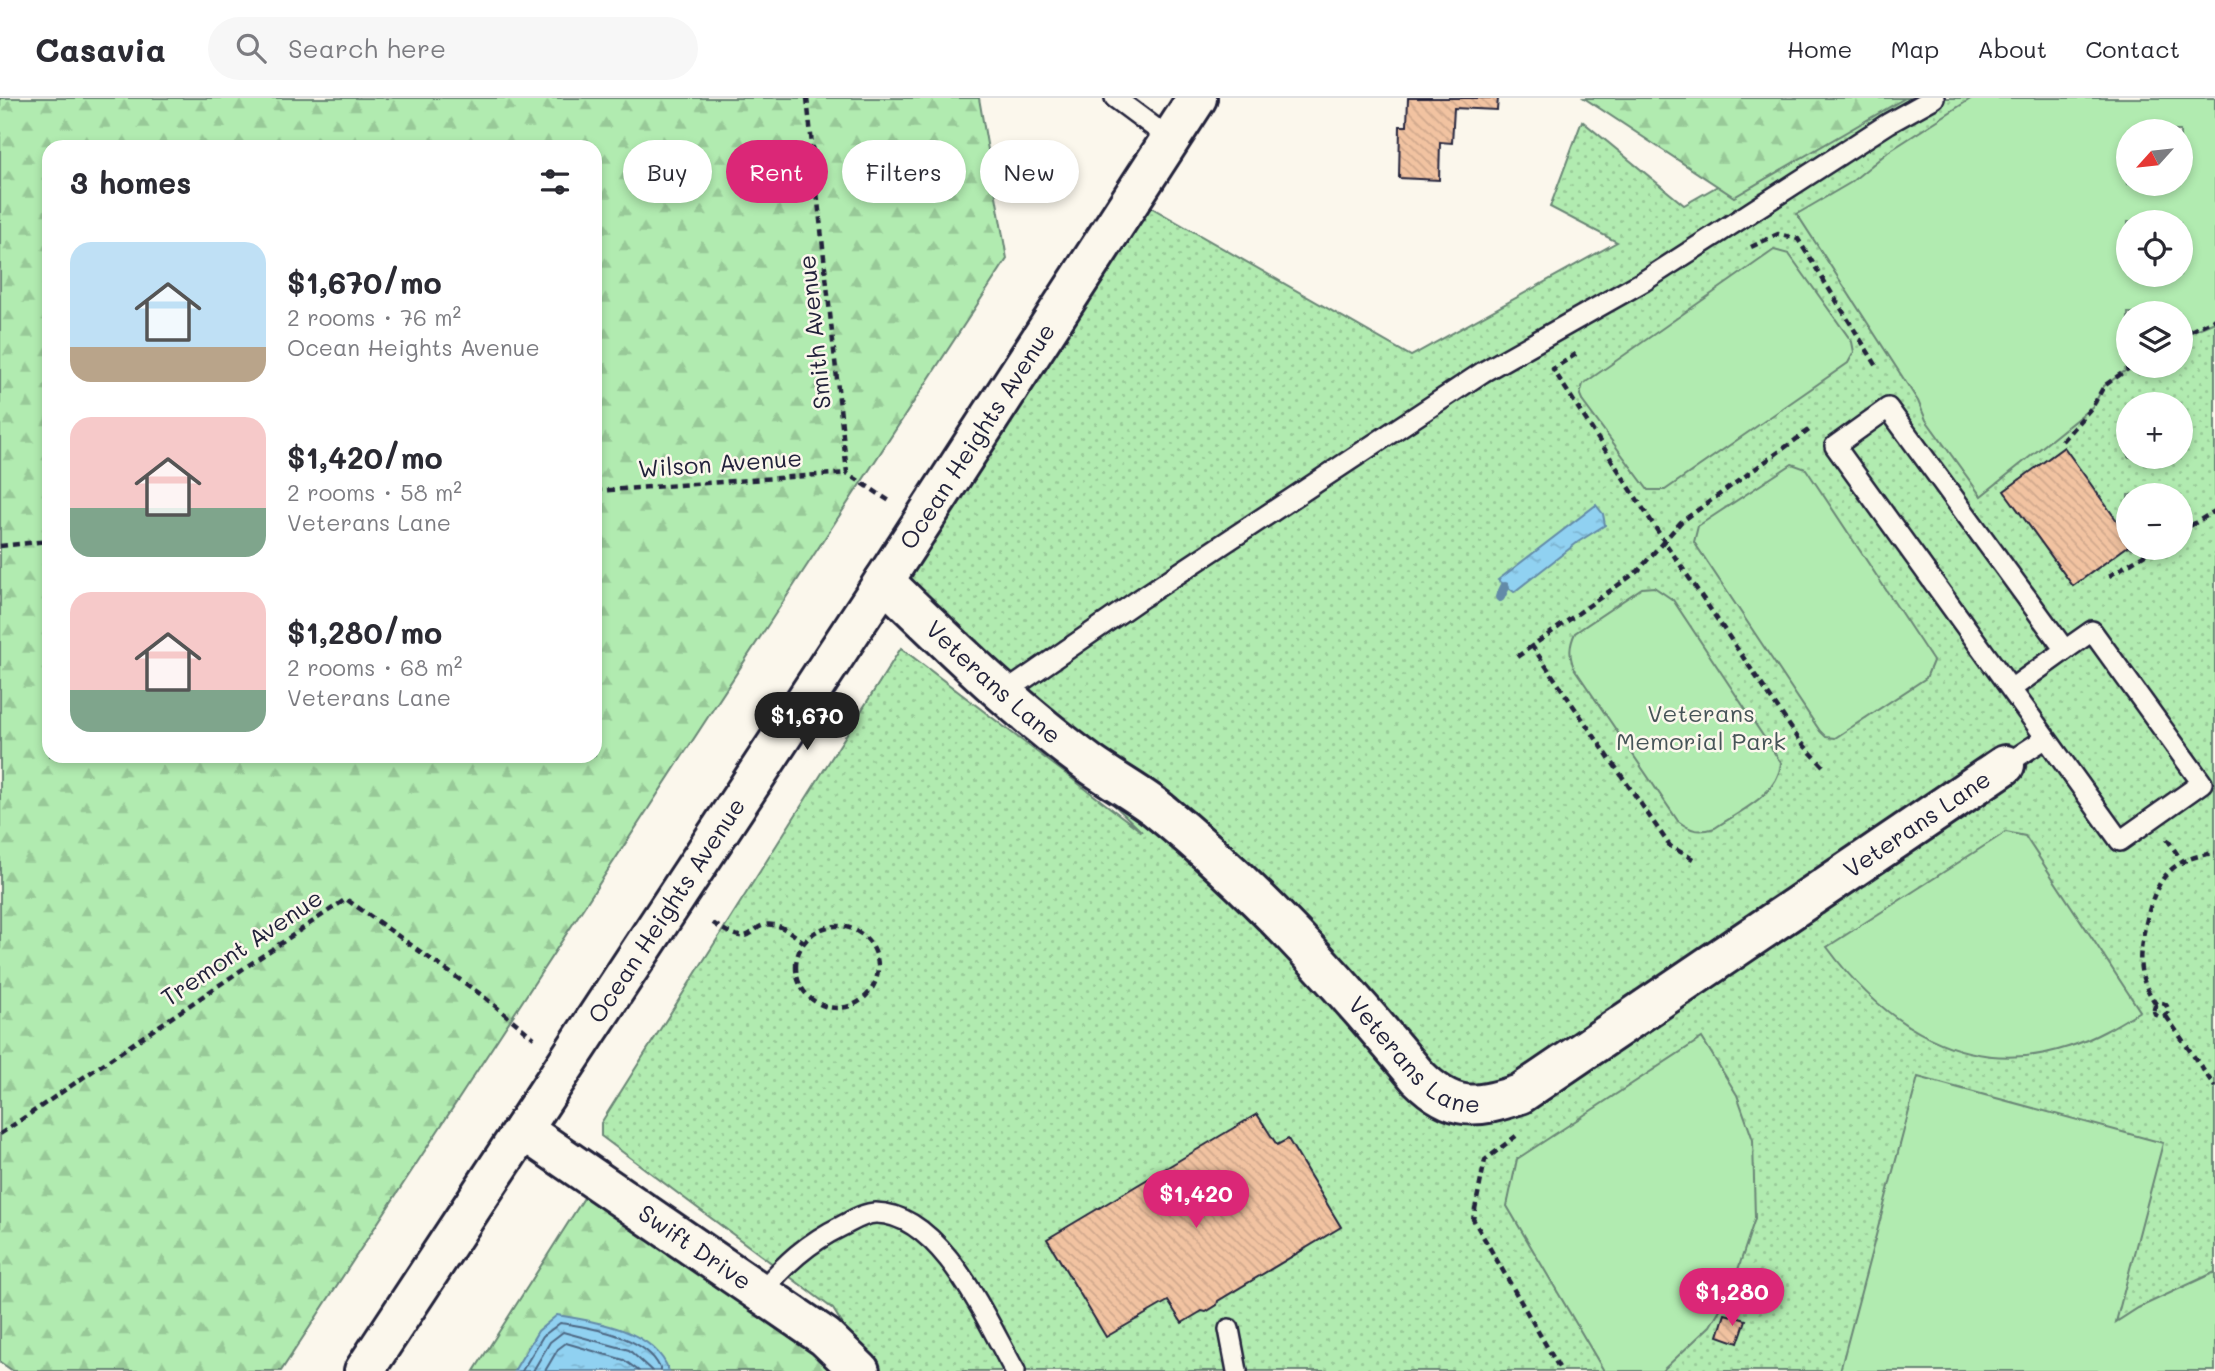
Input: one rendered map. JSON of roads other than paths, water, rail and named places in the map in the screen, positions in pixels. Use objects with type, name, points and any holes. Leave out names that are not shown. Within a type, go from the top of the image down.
[{"type":"street","name":"Ocean Heights Avenue","points":[[364,1371],[884,582],[1198,98]]},
{"type":"street","name":"Veterans Lane","points":[[884,582],[1003,694],[1090,764],[1155,807],[1240,883],[1304,945],[1431,1090],[1459,1105],[1474,1106],[1520,1094],[2006,765]]},
{"type":"street","name":"Swift Drive","points":[[523,1130],[825,1337],[860,1371]]},
{"type":"lane","points":[[1115,98],[1170,139]]},
{"type":"lane","points":[[1003,694],[1137,601],[1483,372],[1644,281],[1889,123],[1934,98]]},
{"type":"lane","points":[[2011,689],[2092,631],[2202,783],[2120,841],[1835,446],[1888,408],[2065,650]]},
{"type":"lane","points":[[2006,765],[2046,738]]},
{"type":"lane","points":[[760,1293],[798,1251],[829,1232],[867,1214],[882,1214],[902,1219],[936,1243],[962,1279],[1015,1371]]},
{"type":"lane","points":[[1229,1329],[1237,1371]]},
{"type":"water","points":[[1596,505],[1603,514],[1605,525],[1578,542],[1514,592],[1498,580]]},
{"type":"water","points":[[557,1315],[605,1325],[637,1337],[662,1357],[669,1371],[514,1371],[538,1331]]},
{"type":"waterway","points":[[1500,597],[1505,587]]},
{"type":"park label","name":"Veterans Memorial Park","points":[[1701,728]]}]
